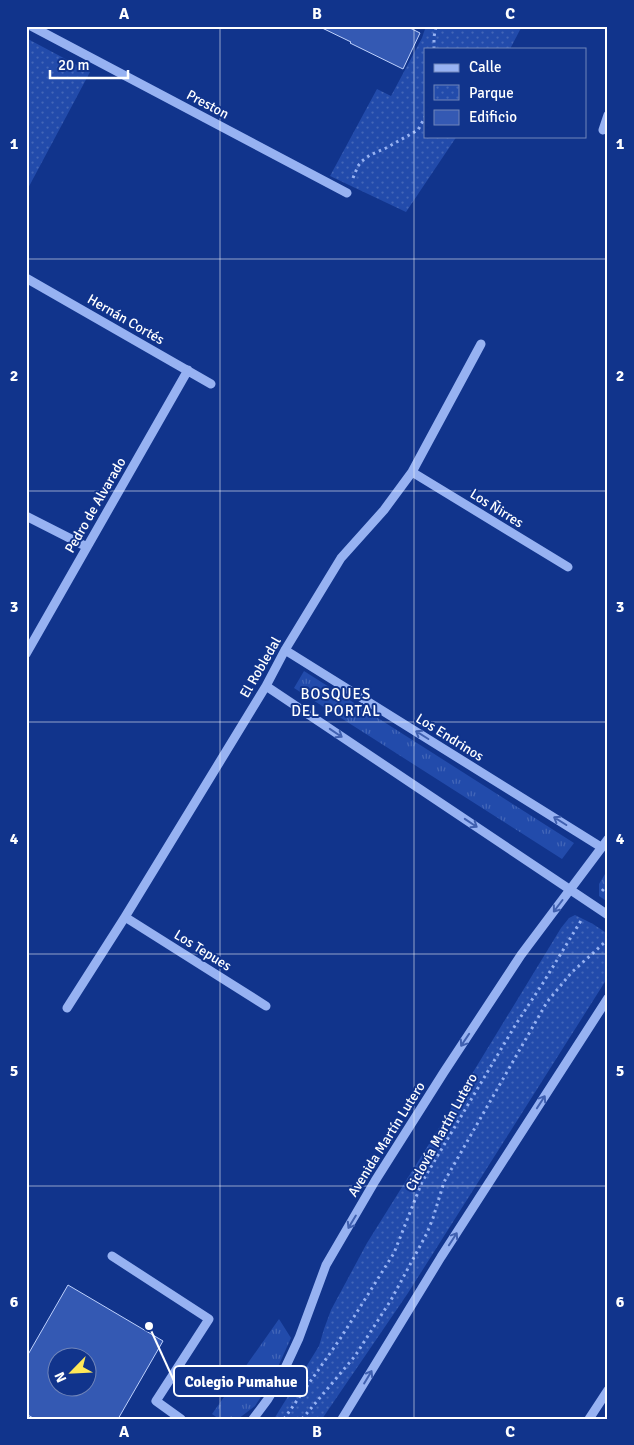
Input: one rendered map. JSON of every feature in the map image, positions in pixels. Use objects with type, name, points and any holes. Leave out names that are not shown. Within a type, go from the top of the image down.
[{"type":"street","name":"Preston","points":[[34,27],[347,193]]},
{"type":"street","points":[[603,130],[608,115]]},
{"type":"street","name":"Hernán Cortés","points":[[26,278],[211,384]]},
{"type":"street","name":"El Robledal","points":[[67,1008],[266,686],[285,650],[341,558],[384,510],[412,472],[481,344]]},
{"type":"street","name":"Pedro de Alvarado","points":[[26,654],[188,370]]},
{"type":"street","name":"Los Ñirres","points":[[412,472],[568,567]]},
{"type":"street","points":[[26,516],[87,547]]},
{"type":"street","name":"Los Endrinos","points":[[285,650],[601,847]]},
{"type":"street","points":[[266,686],[608,915]]},
{"type":"street","name":"Avenida Martín Lutero","points":[[253,1419],[279,1381],[299,1338],[326,1265],[375,1181],[521,955],[608,839]]},
{"type":"street","name":"Los Tepues","points":[[124,917],[266,1006]]},
{"type":"street","points":[[342,1419],[441,1257],[608,998]]},
{"type":"street","points":[[112,1256],[209,1319],[156,1401],[181,1419]]},
{"type":"street","points":[[589,1419],[608,1390]]},
{"type":"path","points":[[434,48],[436,26]]},
{"type":"path","points":[[347,193],[362,161],[418,130],[424,119]]},
{"type":"path","name":"Ciclovía Martín Lutero","points":[[284,1419],[340,1339],[394,1253],[422,1182],[516,1024],[591,904],[608,884]]},
{"type":"path","points":[[302,1419],[355,1356],[391,1300],[427,1233],[444,1182],[547,1002],[570,973],[608,938]]},
{"type":"green space","points":[[426,26],[522,26],[511,48],[424,48],[424,138],[456,138],[406,212],[330,176],[377,89],[391,96],[422,38]]},
{"type":"green space","points":[[26,38],[90,72],[26,192]]},
{"type":"green space","points":[[304,671],[574,843],[562,859],[294,688]]},
{"type":"green space","points":[[608,869],[608,902],[599,896],[599,884]]},
{"type":"green space","points":[[575,915],[608,934],[608,977],[408,1293],[322,1419],[274,1419],[319,1346],[331,1310],[367,1243],[561,928],[569,918]]},
{"type":"green space","points":[[279,1319],[291,1338],[272,1380],[255,1406],[238,1419],[219,1419],[212,1414]]},
{"type":"building","points":[[318,26],[406,26],[420,33],[403,69]]},
{"type":"building","points":[[68,1285],[163,1341],[118,1419],[35,1419],[26,1414],[26,1358]]},
{"type":"place","name":"Colegio Pumahue","points":[[149,1326]]},
{"type":"district","name":"BOSQUES DEL PORTAL","points":[[336,702]]}]
